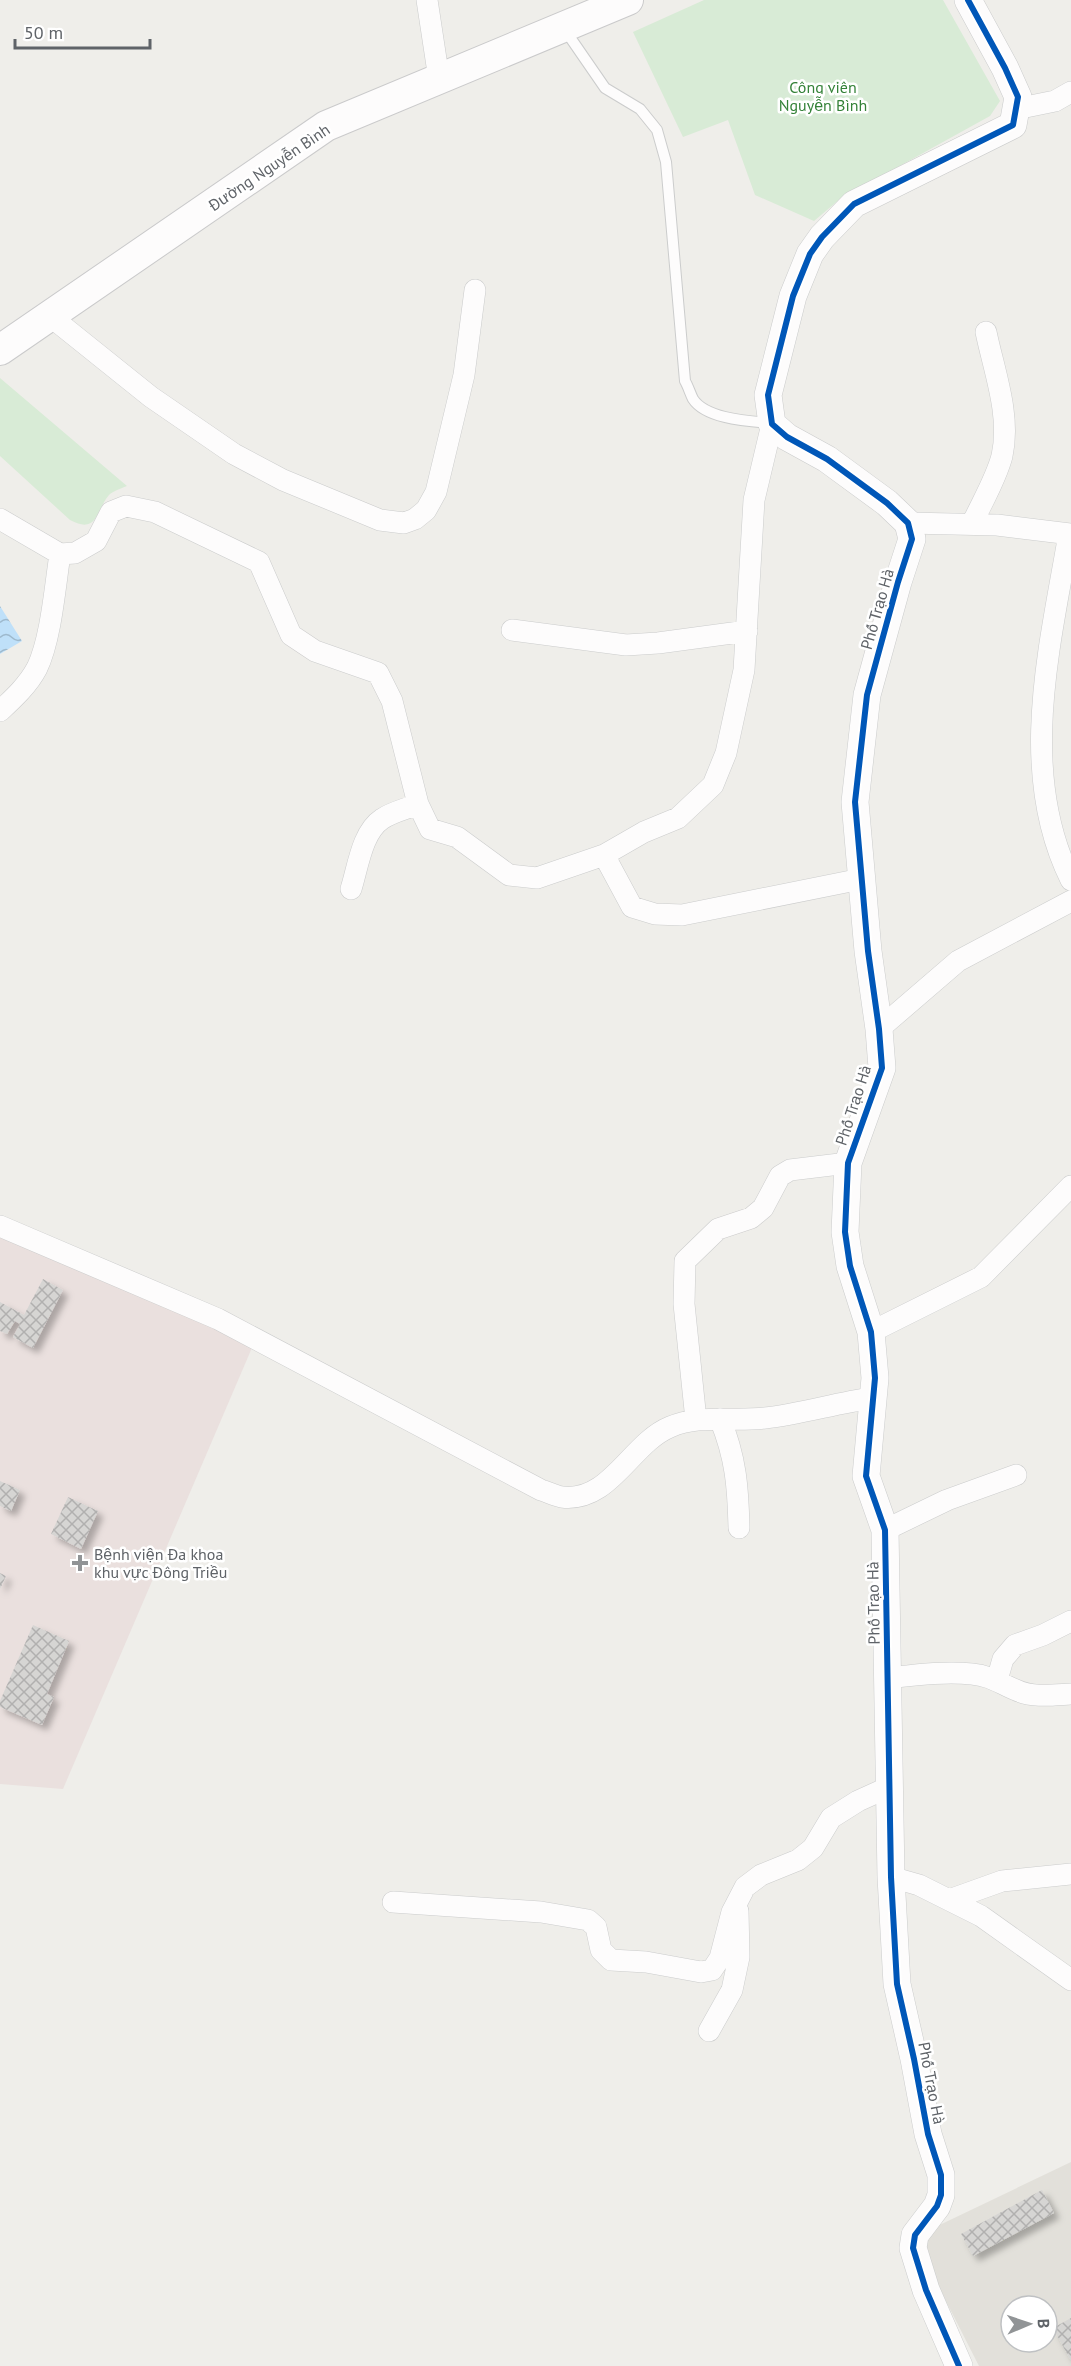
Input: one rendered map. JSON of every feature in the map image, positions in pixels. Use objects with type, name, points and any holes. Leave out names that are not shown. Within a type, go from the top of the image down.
[{"type":"main road","name":"Đường Nguyễn Bình","points":[[0,350],[326,126],[571,20],[628,0]]},
{"type":"street","points":[[427,0],[438,79]]},
{"type":"street","points":[[0,519],[60,554],[75,553],[96,541],[111,512],[126,506],[155,512],[259,562],[291,635],[315,651],[378,673],[392,701],[418,804],[430,829],[458,837],[509,875],[537,878],[604,855],[644,832],[678,818],[713,785],[729,743],[744,670],[754,500],[772,424],[768,395],[793,296],[810,254],[822,237],[854,204],[1013,125],[1018,97],[968,0]]},
{"type":"street","points":[[1016,109],[1055,101],[1071,92]]},
{"type":"street","points":[[50,316],[151,397],[234,454],[282,480],[369,516],[404,523],[416,519],[426,510],[436,492],[464,375],[475,290]]},
{"type":"street","points":[[972,524],[1001,458],[1005,431],[1004,414],[986,332]]},
{"type":"street","points":[[772,424],[787,436],[827,459],[887,502],[908,523],[972,524],[1070,534],[1046,672],[1042,757],[1051,833],[1071,880]]},
{"type":"street","name":"Phố Trạo Hà","points":[[908,523],[912,539],[867,695],[859,751],[855,802],[868,951],[882,1068],[848,1163],[845,1232],[850,1266],[871,1332],[874,1378],[866,1476],[885,1530],[891,1877],[897,1984],[928,2134],[941,2175],[941,2194],[937,2206],[915,2235],[913,2248],[926,2290],[959,2366]]},
{"type":"street","points":[[0,711],[16,696],[37,668],[45,645],[60,554]]},
{"type":"street","points":[[512,630],[627,645],[747,631]]},
{"type":"street","points":[[351,889],[366,840],[373,827],[382,819],[418,804]]},
{"type":"street","points":[[604,855],[632,907],[655,914],[682,915],[861,879]]},
{"type":"street","points":[[879,1029],[958,961],[1071,901]]},
{"type":"street","points":[[696,1420],[684,1304],[685,1261],[718,1229],[751,1218],[763,1208],[780,1176],[790,1170],[848,1163]]},
{"type":"street","points":[[871,1332],[981,1277],[1071,1186]]},
{"type":"street","points":[[0,1226],[218,1319],[541,1490],[563,1497],[589,1494],[612,1478],[653,1437],[670,1427],[696,1420],[764,1418],[872,1398]]},
{"type":"street","points":[[720,1419],[729,1442],[738,1484],[739,1528]]},
{"type":"street","points":[[885,1530],[947,1500],[1016,1475]]},
{"type":"street","points":[[997,1680],[1003,1659],[1015,1645],[1043,1635],[1071,1621]]},
{"type":"street","points":[[888,1678],[921,1674],[972,1674],[997,1680],[1015,1690],[1031,1695],[1071,1694]]},
{"type":"street","points":[[393,1902],[541,1912],[588,1920],[596,1927],[601,1950],[611,1960],[646,1962],[706,1972],[717,1966],[725,1933],[745,1887],[761,1875],[798,1860],[806,1854],[813,1848],[831,1818],[842,1809],[889,1787]]},
{"type":"street","points":[[949,1900],[1002,1881],[1071,1874]]},
{"type":"street","points":[[891,1877],[919,1886],[981,1916],[1071,1980]]},
{"type":"street","points":[[709,2031],[732,1990],[739,1957],[737,1901]]},
{"type":"lane","points":[[571,20],[605,88],[640,109],[657,129],[666,162],[685,381],[694,400],[705,410],[734,420],[772,424]]},
{"type":"shaded area","name":"Bệnh viện Đa khoa khu vực Đông Triều","points":[[0,1231],[254,1343],[63,1789],[0,1784]]},
{"type":"shaded area","points":[[1071,2162],[1071,2366],[979,2366],[924,2258],[927,2231]]},
{"type":"green space","name":"Công viên Nguyễn Bình","points":[[704,0],[943,0],[1000,101],[990,116],[840,199],[814,221],[755,195],[728,120],[683,137],[633,32]]},
{"type":"green space","points":[[0,378],[127,486],[109,495],[91,523],[79,524],[70,520],[0,456]]},
{"type":"water","points":[[0,606],[22,641],[0,654]]},
{"type":"building","points":[[43,1279],[63,1290],[33,1348],[13,1337],[20,1324],[15,1321],[7,1334],[0,1331],[0,1302],[24,1315]]},
{"type":"building","points":[[0,1481],[20,1490],[11,1511],[0,1506]]},
{"type":"building","points":[[68,1497],[98,1511],[81,1549],[51,1534]]},
{"type":"building","points":[[0,1573],[6,1576],[0,1589]]},
{"type":"building","points":[[33,1625],[69,1641],[47,1694],[54,1697],[42,1725],[0,1707],[0,1701]]},
{"type":"building","points":[[1042,2190],[1054,2213],[973,2256],[961,2234]]},
{"type":"building","points":[[1071,2318],[1071,2361],[1059,2339],[1059,2325]]},
{"type":"cycle path","points":[[959,2366],[926,2290],[913,2248],[915,2235],[937,2206],[941,2195],[941,2175],[928,2134],[897,1984],[891,1877],[885,1530],[866,1476],[875,1378],[871,1332],[850,1266],[845,1232],[848,1163],[882,1068],[868,951],[855,802],[867,695],[912,539],[908,523],[887,503],[827,459],[787,437],[772,424],[768,395],[793,296],[810,254],[822,237],[854,204],[1013,125],[1018,97],[968,0]]},
{"type":"place","name":"Bệnh viện Đa khoa khu vực Đông Triều","points":[[80,1563]]}]
